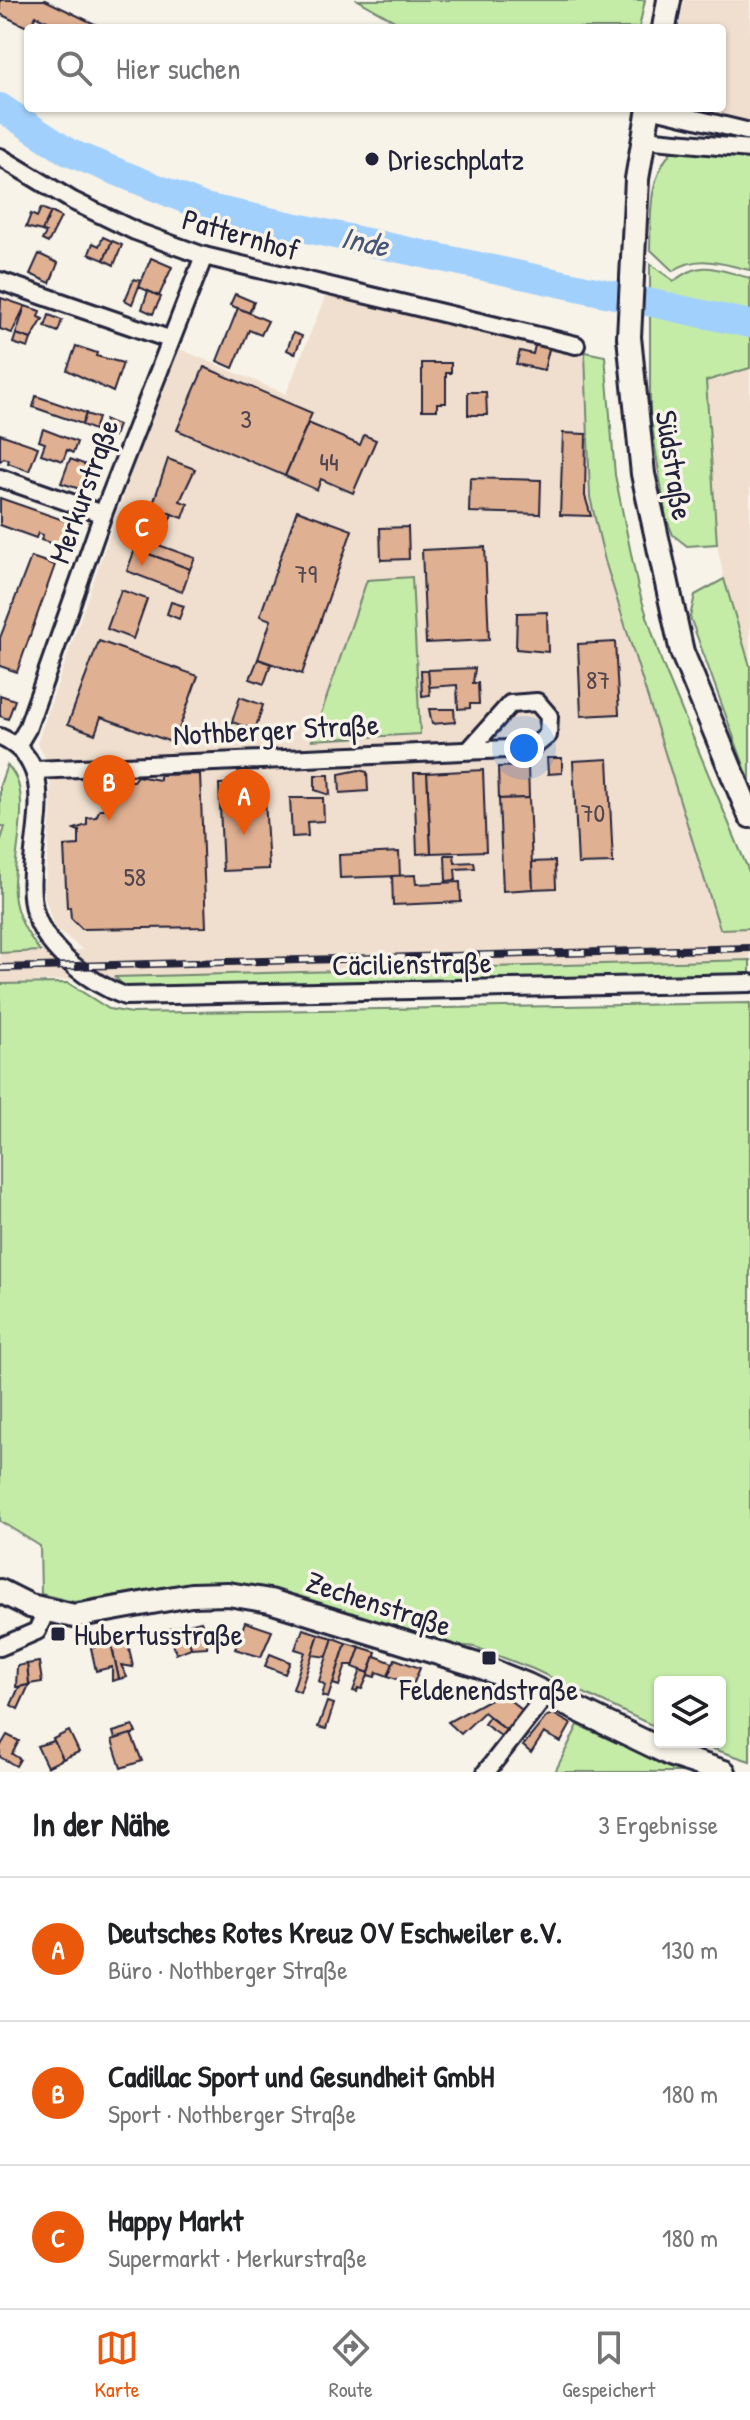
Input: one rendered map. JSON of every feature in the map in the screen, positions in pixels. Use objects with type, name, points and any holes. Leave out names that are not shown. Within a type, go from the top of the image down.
[{"type":"main road","points":[[665,24],[669,0]]},
{"type":"main road","name":"Südstraße","points":[[649,112],[631,260],[629,337],[643,474],[682,652],[750,816]]},
{"type":"main road","name":"Zechenstraße","points":[[0,1591],[46,1611],[74,1616],[100,1614],[191,1595],[228,1594],[256,1598],[319,1614],[477,1665],[672,1755],[724,1772]]},
{"type":"street","points":[[667,112],[750,132]]},
{"type":"street","points":[[644,139],[750,149]]},
{"type":"street","name":"Patternhof","points":[[0,157],[73,201],[135,231],[204,256],[576,345]]},
{"type":"street","name":"Merkurstraße","points":[[17,746],[27,729],[103,514],[204,256]]},
{"type":"street","points":[[0,281],[169,339]]},
{"type":"street","points":[[0,478],[103,514]]},
{"type":"street","name":"Nothberger Straße","points":[[35,770],[471,748],[532,748],[548,735],[549,716],[537,702],[510,704],[471,748]]},
{"type":"street","points":[[0,737],[17,746],[35,770]]},
{"type":"street","name":"Cäcilienstraße","points":[[35,770],[38,797],[32,892],[35,915],[46,937],[82,972],[104,988],[143,998],[750,983]]},
{"type":"street","points":[[0,1647],[37,1631],[46,1611]]},
{"type":"street","points":[[486,1772],[546,1695]]},
{"type":"shaded area","points":[[684,0],[750,0],[750,121],[708,112],[726,112],[726,24],[680,24]]},
{"type":"shaded area","points":[[327,292],[478,330],[585,352],[590,497],[605,561],[720,929],[750,928],[750,960],[115,977],[0,984],[0,953],[83,950],[54,927],[44,895],[51,811],[50,766],[37,743],[175,347],[286,394]]},
{"type":"shaded area","points":[[750,368],[750,666],[717,544],[706,381]]},
{"type":"green space","points":[[358,0],[645,0],[640,24],[400,24]]},
{"type":"green space","points":[[671,152],[750,153],[750,270],[701,261],[673,271],[650,249],[652,198],[658,174]]},
{"type":"green space","points":[[650,264],[674,281],[702,268],[719,269],[750,278],[750,368],[706,381],[717,544],[687,546],[673,535],[666,518],[650,414]]},
{"type":"green space","points":[[585,352],[605,356],[615,475],[638,588],[662,663],[750,874],[750,928],[720,929],[605,561],[590,497]]},
{"type":"green space","points":[[412,577],[420,734],[312,740],[367,580]]},
{"type":"green space","points":[[724,579],[750,666],[750,782],[690,617],[695,595]]},
{"type":"green space","points":[[7,765],[16,777],[21,808],[14,879],[15,902],[23,924],[40,951],[0,953],[0,843],[5,827],[0,825],[0,785]]},
{"type":"green space","points":[[750,960],[750,976],[128,990],[115,977]]},
{"type":"green space","points":[[68,983],[109,1009],[132,1013],[750,1003],[750,1761],[710,1748],[726,1748],[726,1676],[654,1676],[654,1726],[533,1669],[475,1647],[437,1643],[272,1591],[230,1582],[190,1583],[74,1602],[41,1594],[40,1546],[0,1521],[0,984]]},
{"type":"green space","points":[[578,1725],[682,1772],[555,1772]]},
{"type":"building","points":[[0,0],[45,0],[95,24],[54,24],[36,16],[31,24],[24,26],[0,14]]},
{"type":"building","points":[[41,208],[51,212],[42,231],[26,227],[31,214],[37,217]]},
{"type":"building","points":[[51,212],[61,217],[48,243],[42,240],[46,233],[42,231]]},
{"type":"building","points":[[103,237],[112,241],[104,260],[89,254],[93,243],[99,246]]},
{"type":"building","points":[[112,241],[122,245],[114,265],[104,260]]},
{"type":"building","points":[[39,254],[58,263],[50,283],[30,274]]},
{"type":"building","points":[[151,258],[172,267],[159,296],[139,287]]},
{"type":"building","points":[[134,279],[141,281],[132,304],[125,300]]},
{"type":"building","points":[[148,291],[161,297],[153,314],[142,309]]},
{"type":"building","points":[[235,294],[254,302],[249,313],[230,305]]},
{"type":"building","points":[[1,298],[25,306],[12,333],[0,329]]},
{"type":"building","points":[[25,306],[40,311],[38,317],[43,319],[31,339],[16,334]]},
{"type":"building","points":[[238,308],[268,321],[261,335],[249,330],[233,368],[217,361]]},
{"type":"building","points":[[49,315],[62,320],[58,332],[45,327]]},
{"type":"building","points":[[293,333],[302,336],[295,354],[287,350]]},
{"type":"building","points":[[16,334],[31,339],[28,348],[13,343]]},
{"type":"building","points":[[536,341],[550,345],[544,370],[516,364],[520,351],[533,354]]},
{"type":"building","points":[[76,346],[97,353],[96,356],[123,363],[113,392],[67,370]]},
{"type":"building","points":[[422,363],[451,363],[451,373],[446,373],[446,403],[437,403],[437,410],[422,410]]},
{"type":"building","points":[[204,367],[312,413],[285,476],[177,430]]},
{"type":"building","points":[[468,392],[486,392],[487,415],[468,415]]},
{"type":"building","points":[[36,396],[86,413],[82,424],[33,407]]},
{"type":"building","points":[[86,414],[98,418],[94,430],[82,425]]},
{"type":"building","points":[[105,420],[118,425],[114,436],[101,432]]},
{"type":"building","points":[[308,423],[360,445],[364,435],[376,440],[353,493],[321,479],[317,490],[285,476]]},
{"type":"building","points":[[43,429],[77,442],[73,453],[67,450],[63,461],[41,454],[45,443],[39,441]]},
{"type":"building","points":[[563,433],[586,434],[585,496],[591,516],[560,515]]},
{"type":"building","points":[[0,434],[38,447],[29,471],[8,463],[9,460],[4,458],[0,461]]},
{"type":"building","points":[[70,459],[92,467],[88,475],[95,477],[91,489],[85,486],[83,490],[61,483]]},
{"type":"building","points":[[168,459],[195,469],[180,501],[188,504],[183,518],[152,507]]},
{"type":"building","points":[[470,478],[541,480],[540,514],[469,512]]},
{"type":"building","points":[[0,498],[72,523],[63,547],[41,540],[43,535],[38,533],[36,538],[0,525]]},
{"type":"building","points":[[156,508],[172,514],[167,526],[151,523]]},
{"type":"building","points":[[297,510],[352,530],[302,674],[258,659],[271,620],[260,616]]},
{"type":"building","points":[[151,523],[167,526],[160,545],[145,540]]},
{"type":"building","points":[[408,527],[409,559],[381,560],[380,528]]},
{"type":"building","points":[[139,538],[195,558],[190,569],[135,549]]},
{"type":"building","points":[[485,547],[489,640],[426,643],[422,550]]},
{"type":"building","points":[[135,549],[190,569],[182,592],[127,571]]},
{"type":"building","points":[[31,557],[55,565],[17,672],[0,666],[0,638]]},
{"type":"building","points":[[121,590],[147,599],[133,639],[107,629]]},
{"type":"building","points":[[171,602],[184,606],[179,619],[167,614]]},
{"type":"building","points":[[547,612],[548,652],[516,649],[517,613]]},
{"type":"building","points":[[99,641],[198,676],[174,743],[101,717],[95,734],[68,724]]},
{"type":"building","points":[[615,642],[619,714],[581,716],[578,644]]},
{"type":"building","points":[[258,659],[271,664],[264,684],[250,679]]},
{"type":"building","points":[[475,668],[473,683],[478,683],[479,704],[470,704],[470,708],[458,709],[457,685],[429,687],[428,670]]},
{"type":"building","points":[[421,670],[428,670],[430,695],[422,696]]},
{"type":"building","points":[[0,695],[15,700],[8,719],[0,716]]},
{"type":"building","points":[[240,697],[263,705],[255,730],[232,722]]},
{"type":"building","points":[[429,709],[454,709],[455,722],[432,724]]},
{"type":"building","points":[[547,758],[562,758],[562,773],[548,774]]},
{"type":"building","points":[[608,759],[613,863],[578,864],[573,761]]},
{"type":"building","points":[[528,766],[529,798],[499,799],[498,767]]},
{"type":"building","points":[[359,770],[367,772],[368,791],[340,793],[339,774]]},
{"type":"building","points":[[483,770],[486,851],[431,853],[427,773]]},
{"type":"building","points":[[414,773],[427,773],[431,853],[417,854]]},
{"type":"building","points":[[200,774],[206,927],[82,929],[71,918],[70,907],[67,908],[64,846],[79,845],[79,831],[74,829],[87,825],[87,818],[96,817],[100,809],[104,809],[104,801],[110,800],[110,794],[119,789],[123,781],[133,781],[137,776],[160,780],[160,775]]},
{"type":"building","points":[[315,775],[329,775],[330,795],[315,790]]},
{"type":"building","points":[[252,783],[253,800],[265,799],[269,869],[223,871],[219,784]]},
{"type":"building","points":[[290,798],[323,798],[324,821],[307,822],[308,836],[292,837]]},
{"type":"building","points":[[529,798],[533,889],[503,891],[499,799]]},
{"type":"building","points":[[399,852],[400,876],[340,878],[339,855]]},
{"type":"building","points":[[445,855],[454,855],[455,863],[474,862],[475,868],[455,869],[456,880],[446,881]]},
{"type":"building","points":[[555,861],[556,888],[533,889],[532,862]]},
{"type":"building","points":[[415,875],[416,884],[460,882],[461,902],[393,905],[392,876]]},
{"type":"building","points":[[201,1621],[208,1636],[207,1647],[191,1648],[185,1625]]},
{"type":"building","points":[[245,1622],[272,1631],[261,1657],[235,1649]]},
{"type":"building","points":[[185,1625],[191,1648],[176,1654],[169,1629]]},
{"type":"building","points":[[303,1629],[319,1634],[300,1692],[293,1689],[305,1652],[295,1649]]},
{"type":"building","points":[[319,1634],[333,1638],[327,1657],[312,1655]]},
{"type":"building","points":[[333,1638],[346,1643],[328,1698],[322,1696],[325,1685],[319,1681]]},
{"type":"building","points":[[127,1639],[133,1667],[121,1665],[127,1677],[119,1679],[111,1643]]},
{"type":"building","points":[[111,1643],[119,1679],[112,1681],[112,1667],[96,1671],[91,1648]]},
{"type":"building","points":[[346,1643],[360,1647],[354,1665],[346,1665],[339,1686],[333,1684]]},
{"type":"building","points":[[360,1647],[376,1652],[369,1673],[353,1667]]},
{"type":"building","points":[[270,1654],[290,1662],[285,1674],[265,1666]]},
{"type":"building","points":[[375,1656],[393,1663],[388,1676],[377,1672],[375,1677],[368,1675]]},
{"type":"building","points":[[395,1659],[420,1668],[413,1685],[388,1676]]},
{"type":"building","points":[[39,1662],[42,1682],[29,1684],[27,1664]]},
{"type":"building","points":[[27,1664],[29,1685],[16,1687],[17,1666]]},
{"type":"building","points":[[361,1670],[369,1673],[362,1689],[353,1691]]},
{"type":"building","points":[[29,1685],[18,1709],[11,1705],[19,1687]]},
{"type":"building","points":[[501,1693],[522,1710],[506,1730],[484,1712],[461,1734],[448,1722]]},
{"type":"building","points":[[327,1702],[334,1704],[326,1729],[318,1727]]},
{"type":"building","points":[[553,1714],[571,1724],[561,1742],[544,1733],[531,1753],[523,1746],[547,1716]]},
{"type":"building","points":[[489,1717],[506,1730],[501,1736],[484,1724]]},
{"type":"building","points":[[133,1726],[136,1733],[115,1739],[113,1732]]},
{"type":"building","points":[[69,1731],[79,1752],[63,1759],[53,1739]]},
{"type":"building","points":[[131,1734],[142,1761],[121,1768],[112,1740]]},
{"type":"building","points":[[7,1735],[19,1741],[12,1754],[20,1759],[16,1766],[0,1757],[0,1747]]},
{"type":"building","points":[[54,1741],[63,1759],[47,1767],[37,1746]]},
{"type":"waterway","name":"Inde","points":[[0,107],[68,152],[204,207],[750,324]]},
{"type":"railway","points":[[0,968],[750,948]]},
{"type":"place","name":"Drieschplatz","points":[[372,159]]},
{"type":"place","name":"Happy Markt","points":[[142,566]]},
{"type":"place","name":"Cadillac Sport und Gesundheit GmbH","points":[[109,821]]},
{"type":"place","name":"Deutsches Rotes Kreuz OV Eschweiler e.V.","points":[[244,835]]},
{"type":"place","name":"Hubertusstraße","points":[[58,1634]]},
{"type":"place","name":"Feldenendstraße","points":[[489,1658]]}]
